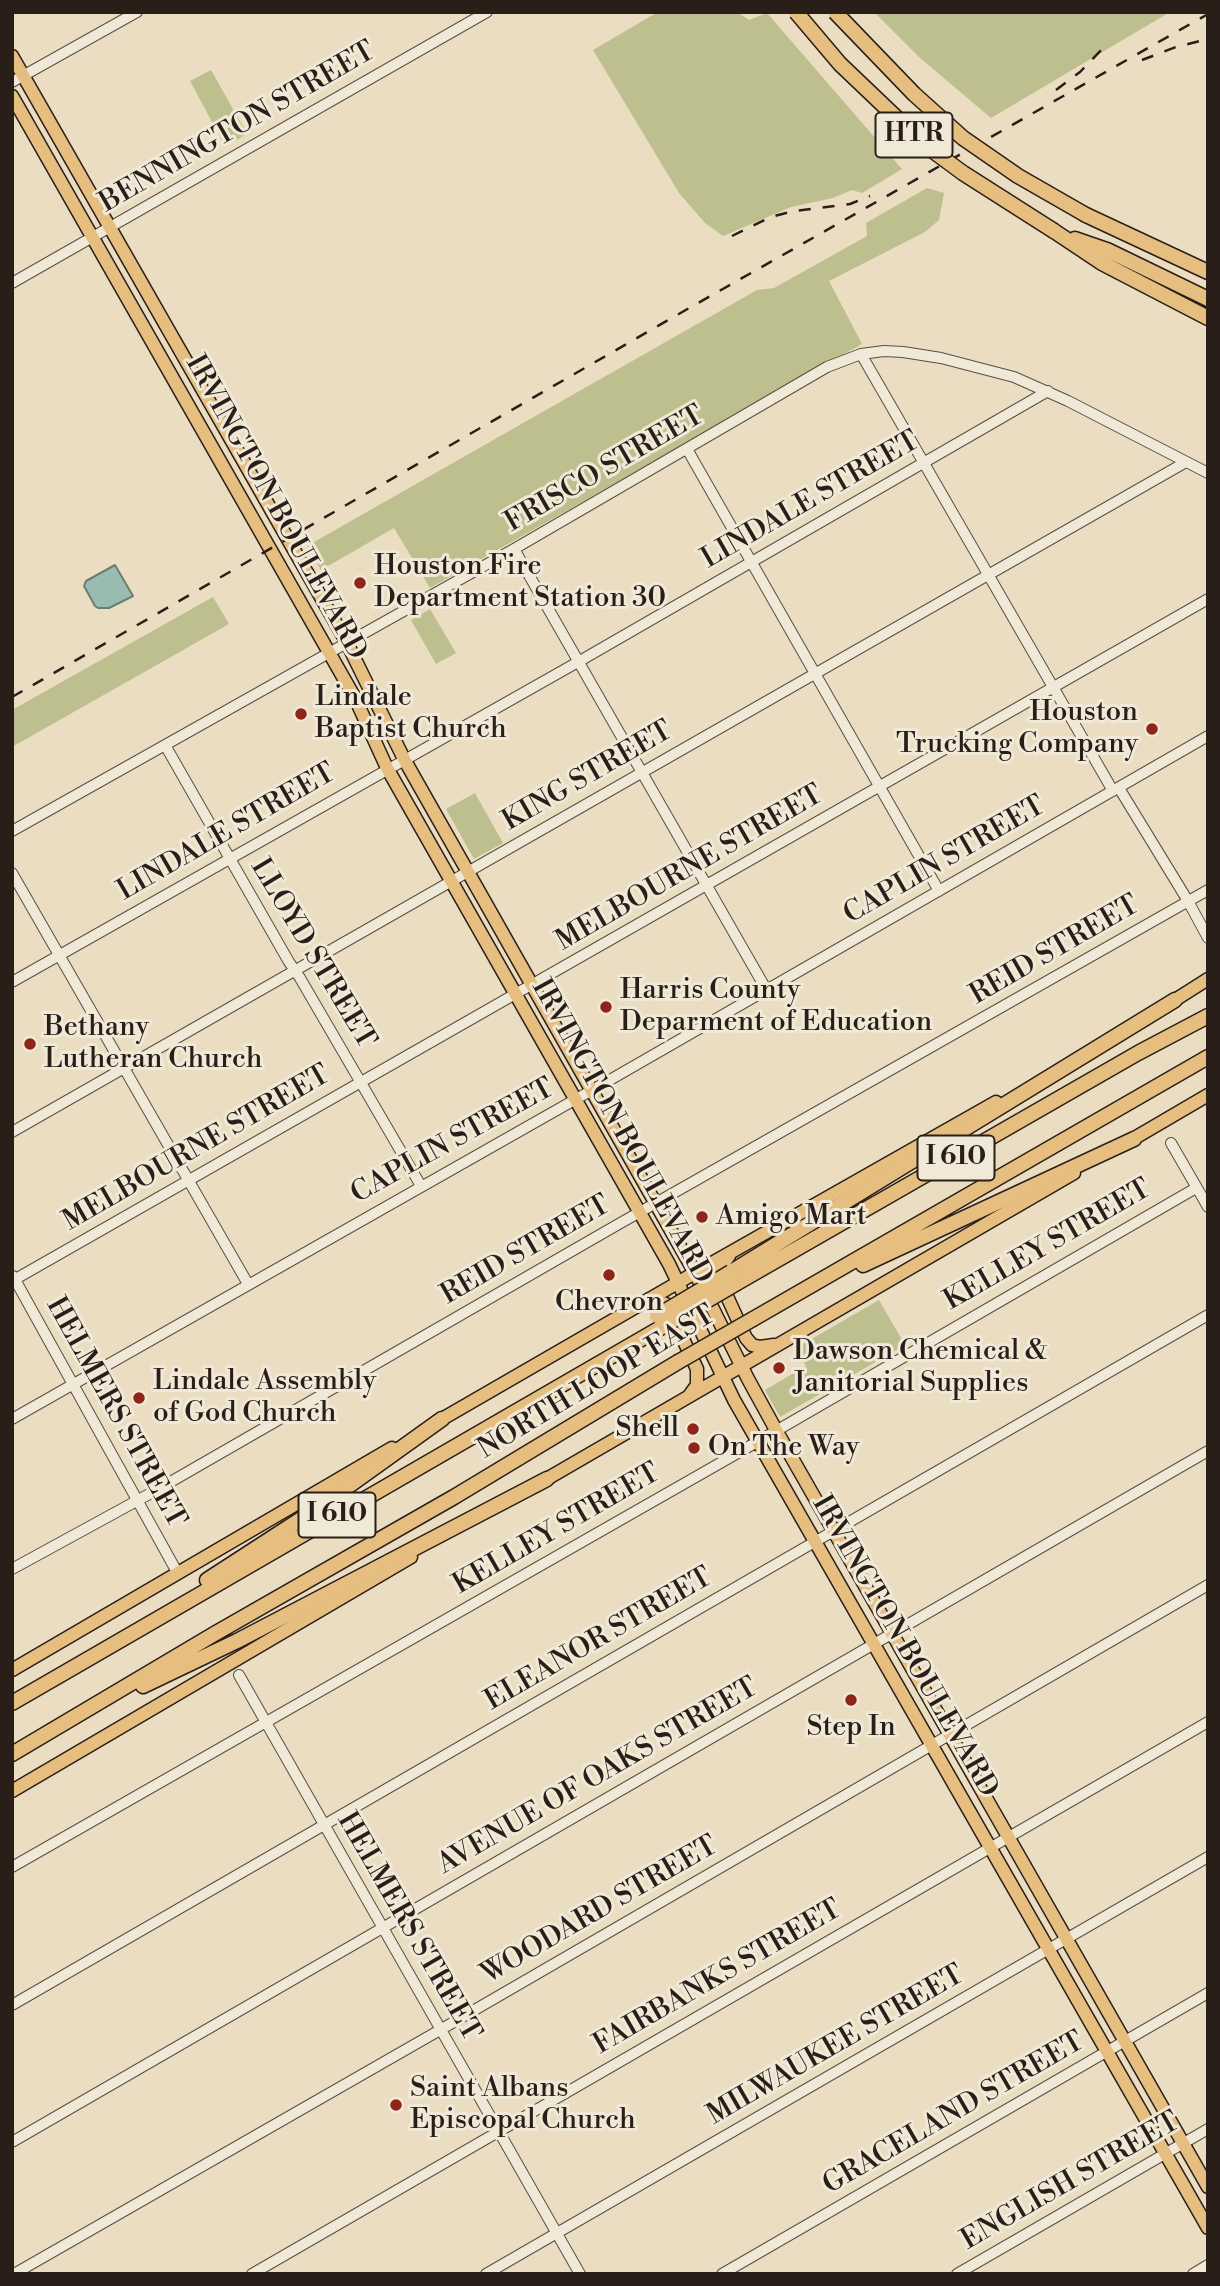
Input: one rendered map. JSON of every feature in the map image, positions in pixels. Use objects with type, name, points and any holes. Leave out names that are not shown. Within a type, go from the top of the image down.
[{"type":"highway","name":"HTR","points":[[796,12],[840,64],[925,145],[963,173],[1054,231]]},
{"type":"highway","name":"HTR","points":[[835,12],[906,86],[963,138],[1018,176],[1086,215],[1208,272]]},
{"type":"highway","points":[[1054,231],[1107,250],[1208,299]]},
{"type":"highway","points":[[1054,231],[1102,263],[1208,318]]},
{"type":"highway","points":[[734,1278],[1175,1000]]},
{"type":"highway","points":[[1138,1053],[1208,1005]]},
{"type":"highway","name":"NORTH LOOP EAST","points":[[12,1703],[630,1346],[659,1321],[1208,1016]]},
{"type":"highway","name":"NORTH LOOP EAST","points":[[12,1754],[454,1497],[678,1362],[1208,1057]]},
{"type":"highway","points":[[776,1306],[1134,1139]]},
{"type":"highway","points":[[65,1673],[315,1510],[442,1419]]},
{"type":"highway","points":[[66,1722],[237,1641],[547,1479]]},
{"type":"main road","name":"IRVINGTON BOULEVARD","points":[[12,56],[18,79],[110,227],[346,641],[404,759],[534,984],[695,1273],[776,1430],[1208,2187]]},
{"type":"main road","name":"IRVINGTON BOULEVARD","points":[[12,96],[355,698],[387,768],[577,1098],[678,1282],[723,1377],[758,1441],[1208,2228]]},
{"type":"main road","points":[[143,324],[159,314]]},
{"type":"main road","points":[[190,408],[208,398]]},
{"type":"main road","points":[[250,517],[268,506]]},
{"type":"main road","points":[[307,616],[325,605]]},
{"type":"main road","points":[[12,1670],[678,1282],[1175,1000],[1208,978]]},
{"type":"main road","points":[[12,1791],[1208,1095]]},
{"type":"main road","points":[[734,1251],[723,1264],[719,1273],[720,1281],[752,1345],[760,1347],[778,1344]]},
{"type":"main road","points":[[649,1299],[666,1304],[697,1368],[696,1385],[689,1396]]},
{"type":"street","points":[[18,79],[137,12]]},
{"type":"street","name":"BENNINGTON STREET","points":[[12,283],[487,12]]},
{"type":"street","name":"FRISCO STREET","points":[[12,831],[514,549],[827,367],[861,354],[903,352],[941,358],[1014,377],[1048,391],[1208,473]]},
{"type":"street","points":[[861,354],[1051,687],[1188,901],[1208,939]]},
{"type":"street","name":"LINDALE STREET","points":[[12,982],[578,662],[1048,391]]},
{"type":"street","points":[[687,449],[939,891]]},
{"type":"street","name":"KING STREET","points":[[12,1132],[1186,461]]},
{"type":"street","points":[[514,549],[766,989]]},
{"type":"street","name":"MELBOURNE STREET","points":[[13,1279],[188,1182],[1208,599]]},
{"type":"street","name":"CAPLIN STREET","points":[[12,1419],[593,1090],[1208,736]]},
{"type":"street","name":"LLOYD STREET","points":[[165,746],[421,1186]]},
{"type":"street","points":[[12,873],[248,1284]]},
{"type":"street","name":"REID STREET","points":[[12,1569],[138,1500],[1208,890]]},
{"type":"street","points":[[1171,1143],[1208,1207]]},
{"type":"street","name":"KELLEY STREET","points":[[12,1867],[266,1724],[1196,1188]]},
{"type":"street","name":"HELMERS STREET","points":[[13,1279],[177,1572]]},
{"type":"street","name":"ELEANOR STREET","points":[[12,2005],[1208,1315]]},
{"type":"street","name":"AVENUE OF OAKS STREET","points":[[12,2142],[1208,1451]]},
{"type":"street","name":"WOODARD STREET","points":[[14,2274],[1208,1585]]},
{"type":"street","name":"HELMERS STREET","points":[[239,1675],[580,2274]]},
{"type":"street","name":"FAIRBANKS STREET","points":[[252,2274],[1208,1722]]},
{"type":"street","name":"MILWAUKEE STREET","points":[[486,2274],[1208,1857]]},
{"type":"street","name":"GRACELAND STREET","points":[[722,2274],[1208,1993]]},
{"type":"street","name":"ENGLISH STREET","points":[[957,2274],[1208,2129]]},
{"type":"street","points":[[1193,2274],[1208,2265]]},
{"type":"green space","points":[[658,12],[737,12],[749,20],[767,13],[902,169],[862,193],[852,190],[833,198],[791,207],[723,236],[705,223],[679,193],[593,50]]},
{"type":"green space","points":[[874,12],[1170,12],[991,118],[919,57]]},
{"type":"green space","points":[[211,70],[247,134],[225,146],[190,81]]},
{"type":"green space","points":[[927,188],[944,193],[939,220],[925,232],[829,281],[862,344],[430,588],[394,528],[321,570],[307,546],[757,290],[774,288],[867,236],[866,223]]},
{"type":"green space","points":[[213,597],[229,624],[12,747],[12,710]]},
{"type":"green space","points":[[430,609],[456,653],[436,664],[411,620]]},
{"type":"green space","points":[[475,793],[503,843],[474,859],[446,809]]},
{"type":"green space","points":[[879,1300],[905,1345],[780,1417],[765,1390],[806,1366],[796,1348]]},
{"type":"water","points":[[115,565],[133,596],[109,608],[98,608],[84,586],[86,581]]},
{"type":"railway","points":[[12,697],[1208,14]]},
{"type":"railway","points":[[1142,60],[1208,39]]},
{"type":"railway","points":[[1056,90],[1080,72],[1107,44]]},
{"type":"railway","points":[[732,236],[771,217],[794,211],[850,204],[870,196]]},
{"type":"place","name":"Houston Fire Department Station 30","points":[[360,583]]},
{"type":"place","name":"Lindale Baptist Church","points":[[301,714]]},
{"type":"place","name":"Houston Trucking Company","points":[[1152,729]]},
{"type":"place","name":"Harris County Deparment of Education","points":[[606,1007]]},
{"type":"place","name":"Bethany Lutheran Church","points":[[30,1044]]},
{"type":"place","name":"Amigo Mart","points":[[702,1217]]},
{"type":"place","name":"Chevron","points":[[609,1275]]},
{"type":"place","name":"Dawson Chemical & Janitorial Supplies","points":[[779,1368]]},
{"type":"place","name":"Lindale Assembly of God Church","points":[[139,1398]]},
{"type":"place","name":"Shell","points":[[693,1429]]},
{"type":"place","name":"On The Way","points":[[694,1448]]},
{"type":"place","name":"Step In","points":[[851,1700]]},
{"type":"place","name":"Saint Albans Episcopal Church","points":[[396,2105]]}]
